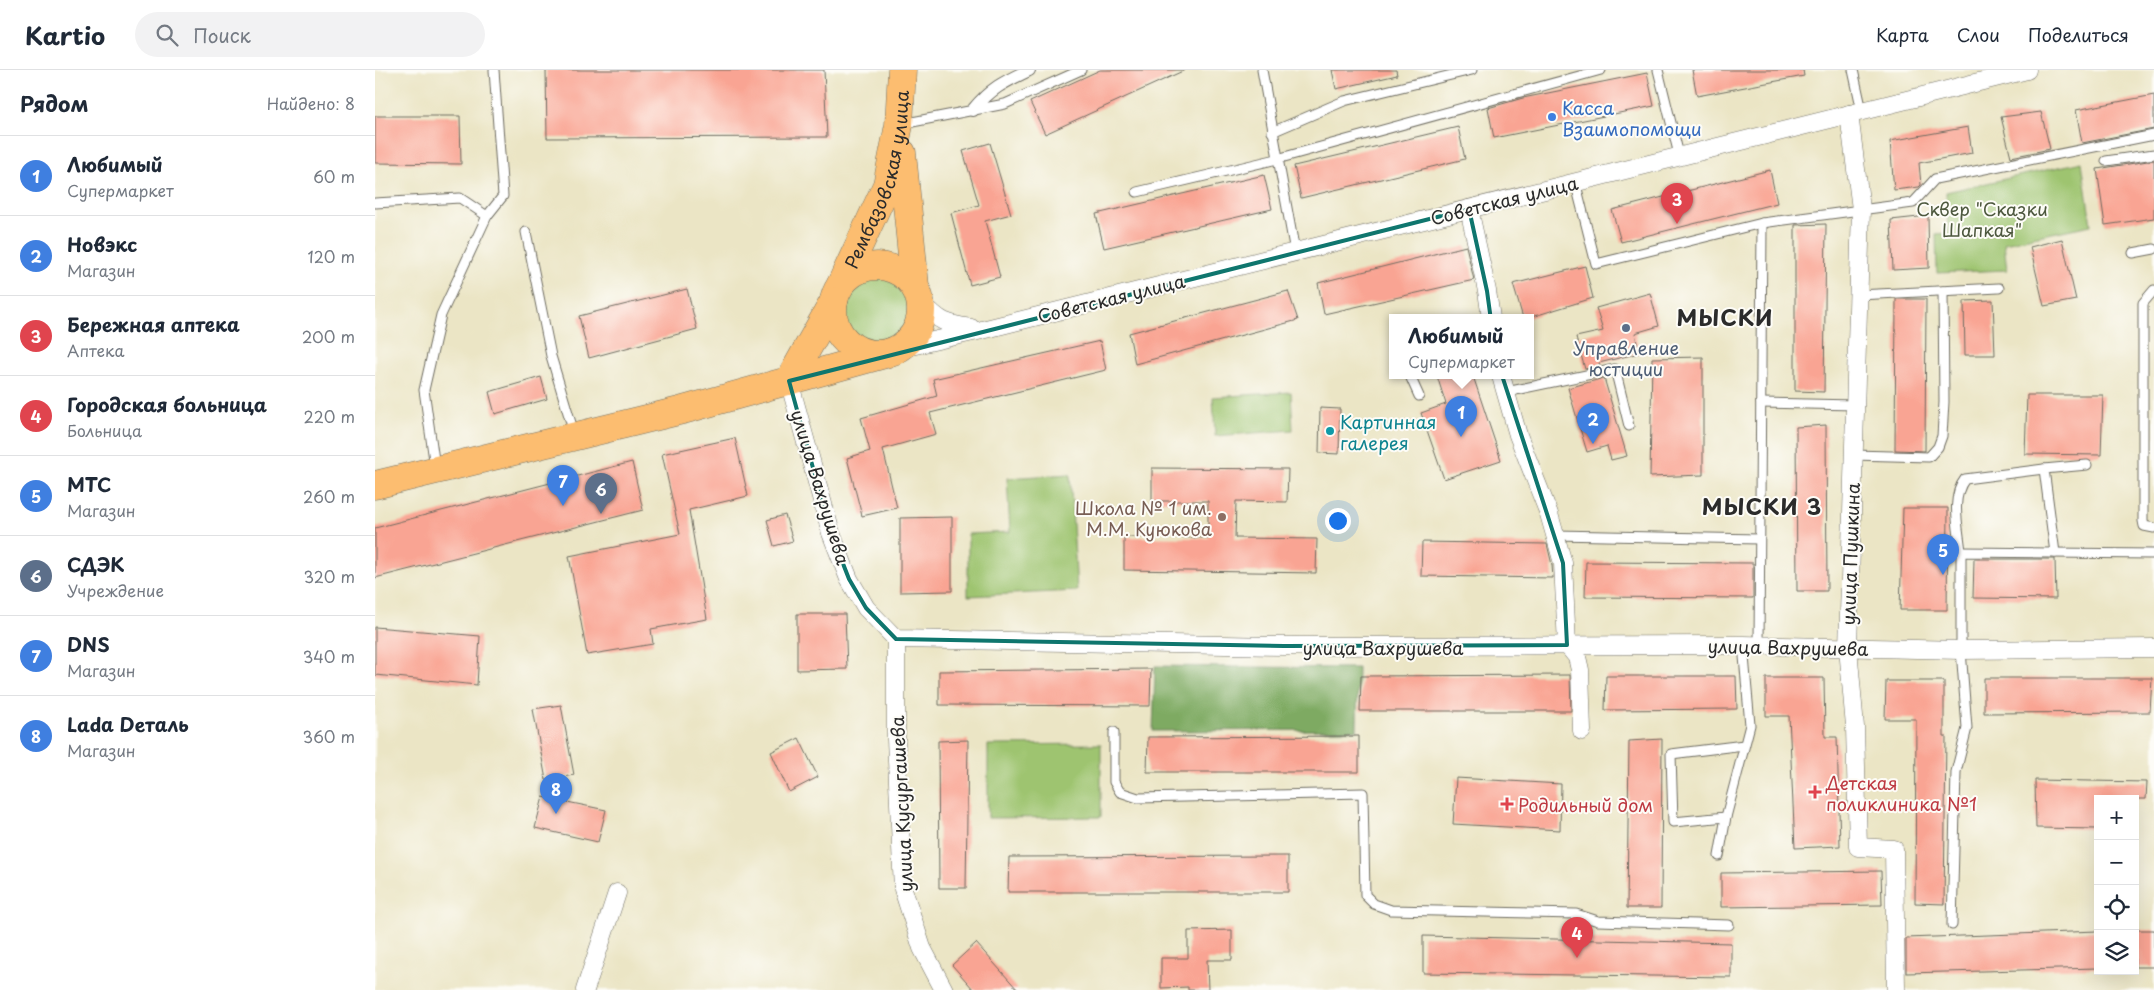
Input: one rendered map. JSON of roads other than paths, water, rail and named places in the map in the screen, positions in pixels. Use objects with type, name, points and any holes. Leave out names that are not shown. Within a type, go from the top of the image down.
[{"type":"main road","name":"Рембазовская улица","points":[[789,381],[837,293],[887,185],[899,125],[902,70]]},
{"type":"main road","points":[[375,485],[683,410],[893,351],[914,336],[921,320],[899,125]]},
{"type":"main road","points":[[893,351],[868,354],[852,347],[840,334],[833,318],[837,293],[853,273],[869,266],[887,266],[903,273],[918,294]]},
{"type":"street","points":[[973,110],[986,94],[999,85],[1029,70]]},
{"type":"street","name":"Советская улица","points":[[893,351],[2023,70]]},
{"type":"street","name":"улица Пушкина","points":[[1856,113],[1861,209],[1847,648],[1855,727],[1858,847],[1894,849],[1896,990]]},
{"type":"street","points":[[1469,209],[1490,314]]},
{"type":"street","points":[[918,294],[935,316],[948,325],[982,330]]},
{"type":"street","name":"улица Вахрушева","points":[[789,381],[831,533],[849,579],[866,608],[897,639],[1284,646],[1751,646],[1961,650],[2154,648]]},
{"type":"street","points":[[1503,384],[1518,435],[1549,514],[1563,563],[1567,645],[1577,657],[1580,670],[1582,731]]},
{"type":"street","name":"улица Кусургашева","points":[[897,639],[896,739],[903,889],[922,948],[944,990]]},
{"type":"street","points":[[585,990],[617,893]]},
{"type":"lane","points":[[435,470],[425,390],[441,316],[487,216],[503,196],[494,70]]},
{"type":"lane","points":[[899,125],[1005,104],[1081,70]]},
{"type":"lane","points":[[1262,70],[1295,252]]},
{"type":"lane","points":[[1272,132],[1344,101],[1472,70]]},
{"type":"lane","points":[[1137,192],[1277,159],[1601,70]]},
{"type":"lane","points":[[1658,70],[1679,155]]},
{"type":"lane","points":[[1853,70],[1856,113]]},
{"type":"lane","points":[[1575,181],[1597,264],[1762,223],[1913,203],[1935,179],[2154,136]]},
{"type":"lane","points":[[2106,160],[2154,154]]},
{"type":"lane","points":[[375,203],[460,198],[487,216]]},
{"type":"lane","points":[[1719,856],[1726,817],[1750,725],[1751,646],[1759,539],[1762,223]]},
{"type":"lane","points":[[526,232],[551,356],[574,436]]},
{"type":"lane","points":[[2133,253],[2154,249]]},
{"type":"lane","points":[[1858,295],[1999,288]]},
{"type":"lane","points":[[2154,290],[2143,303],[2143,511],[2144,526],[2154,528]]},
{"type":"lane","points":[[1853,455],[1929,457],[1938,447],[1942,436],[1944,402],[1943,291]]},
{"type":"lane","points":[[1503,384],[1615,369],[1629,426]]},
{"type":"lane","points":[[1411,379],[1419,396]]},
{"type":"lane","points":[[1761,402],[1855,404]]},
{"type":"lane","points":[[1952,925],[1956,772],[1967,728],[1961,650],[1961,552],[1957,499],[1959,488],[1965,479],[2087,465]]},
{"type":"lane","points":[[2044,469],[2055,553]]},
{"type":"lane","points":[[1555,535],[1759,539]]},
{"type":"lane","points":[[1961,552],[2154,554]]},
{"type":"lane","points":[[1114,732],[1114,782],[1120,792],[1138,798],[1363,793],[1365,895],[1374,904],[1391,910],[1576,914],[1598,920],[1729,925]]},
{"type":"lane","points":[[1726,817],[1673,822],[1671,754],[1744,745]]},
{"type":"place","name":"Касса Взаимопомощи","points":[[1552,117]]},
{"type":"place","name":"Бережная аптека","points":[[1677,224]]},
{"type":"place","name":"Управление юстиции","points":[[1626,328]]},
{"type":"place","name":"Картинная галерея","points":[[1330,431]]},
{"type":"place","name":"Любимый","points":[[1461,437]]},
{"type":"place","name":"Новэкс","points":[[1593,444]]},
{"type":"place","name":"DNS","points":[[563,506]]},
{"type":"place","name":"СДЭК","points":[[601,514]]},
{"type":"place","name":"Школа № 1 им. М.М. Куюкова","points":[[1222,517]]},
{"type":"place","name":"МТС","points":[[1943,575]]},
{"type":"place","name":"Детская поликлиника №1","points":[[1815,792]]},
{"type":"place","name":"Родильный дом","points":[[1507,804]]},
{"type":"place","name":"Lada Dеталь","points":[[556,814]]},
{"type":"place","name":"Городская больница","points":[[1577,958]]},
{"type":"district","name":"МЫСКИ","points":[[1725,316]]},
{"type":"district","name":"МЫСКИ 3","points":[[1762,505]]},
{"type":"park label","name":"Сквер \"Сказки Шапкая\"","points":[[1982,218]]}]
